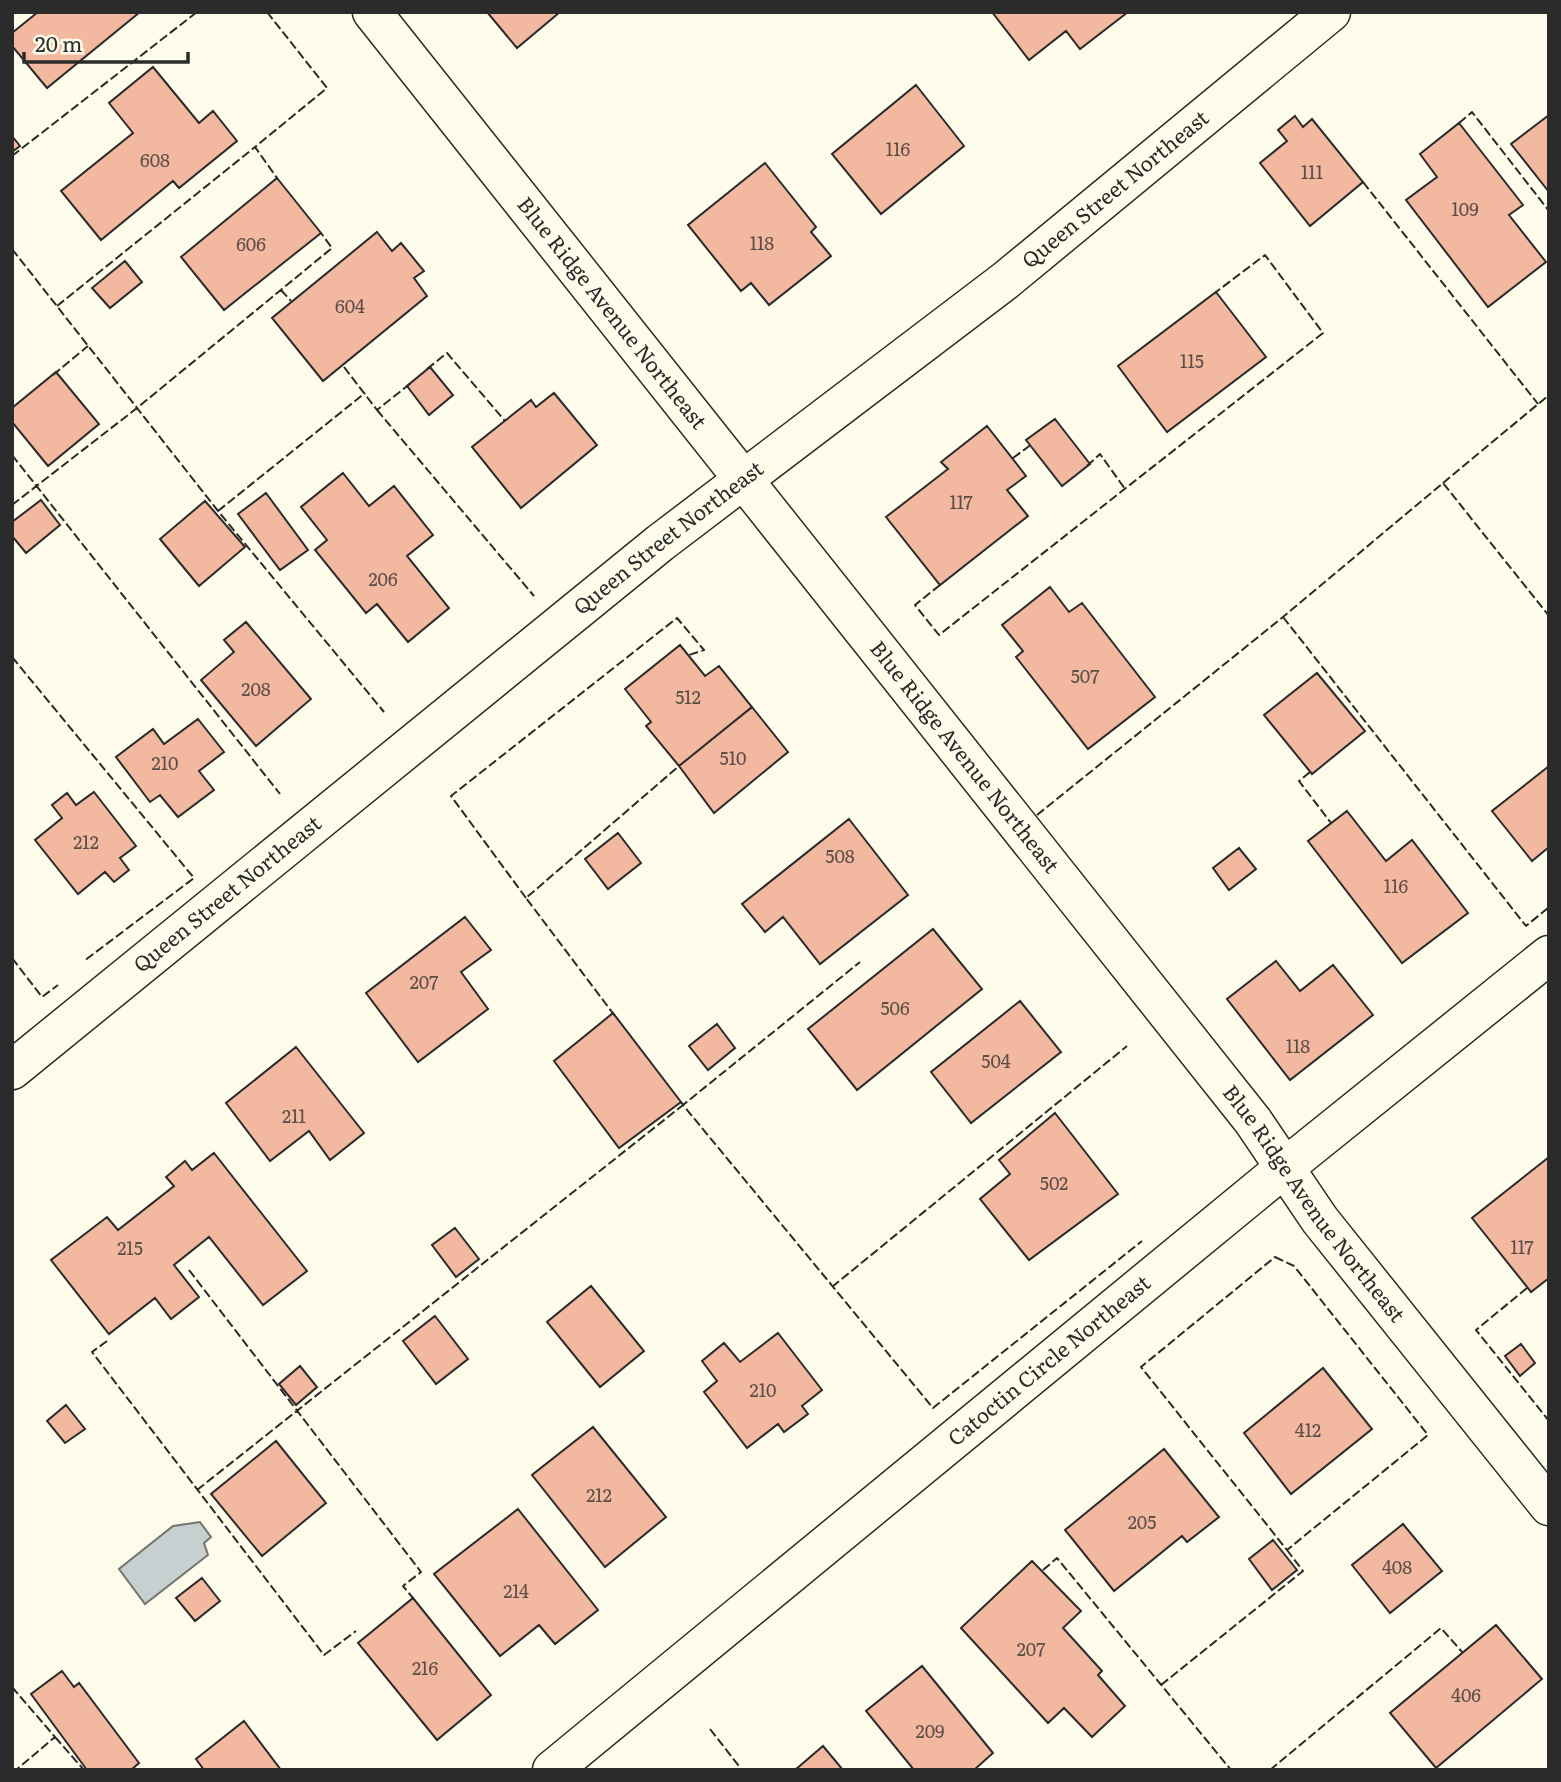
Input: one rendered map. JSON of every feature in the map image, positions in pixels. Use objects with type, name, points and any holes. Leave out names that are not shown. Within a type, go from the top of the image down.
[{"type":"street","name":"Blue Ridge Avenue Northeast","points":[[372,12],[746,479],[1253,1121],[1283,1169],[1549,1506]]},
{"type":"street","name":"Queen Street Northeast","points":[[12,1070],[660,544],[1006,280],[1331,12]]},
{"type":"street","name":"Catoctin Circle Northeast","points":[[552,1770],[1283,1169],[1549,955]]},
{"type":"shaded area","points":[[200,1522],[211,1537],[204,1543],[208,1555],[145,1604],[119,1569],[173,1526]]},
{"type":"building","points":[[38,12],[140,12],[47,88],[12,46],[12,33]]},
{"type":"building","points":[[487,12],[560,12],[517,48]]},
{"type":"building","points":[[992,12],[1128,12],[1080,49],[1066,31],[1029,60]]},
{"type":"building","points":[[153,67],[199,123],[213,111],[237,141],[179,188],[173,181],[101,240],[61,191],[133,133],[109,103]]},
{"type":"building","points":[[916,85],[964,146],[881,214],[832,154]]},
{"type":"building","points":[[1549,115],[1549,192],[1511,144]]},
{"type":"building","points":[[1295,116],[1303,127],[1312,119],[1363,182],[1310,226],[1260,163],[1287,141],[1278,130]]},
{"type":"building","points":[[1459,123],[1523,205],[1509,215],[1546,262],[1488,307],[1406,200],[1437,177],[1420,154]]},
{"type":"building","points":[[12,136],[20,146],[12,152]]},
{"type":"building","points":[[765,163],[816,227],[811,232],[831,256],[769,305],[751,283],[741,291],[688,225]]},
{"type":"building","points":[[277,178],[321,233],[224,310],[181,257]]},
{"type":"building","points":[[377,232],[392,251],[401,243],[424,271],[414,278],[427,296],[323,381],[272,318]]},
{"type":"building","points":[[125,261],[142,282],[110,308],[92,288]]},
{"type":"building","points":[[1216,292],[1266,357],[1167,432],[1118,366]]},
{"type":"building","points":[[430,367],[453,395],[429,415],[407,386]]},
{"type":"building","points":[[56,372],[99,424],[48,466],[12,422],[12,408]]},
{"type":"building","points":[[554,393],[597,445],[521,508],[472,447],[531,400],[536,407]]},
{"type":"building","points":[[1055,419],[1090,464],[1062,486],[1026,440]]},
{"type":"building","points":[[987,426],[1026,476],[1007,490],[1028,516],[940,585],[886,517],[948,469],[941,462]]},
{"type":"building","points":[[343,473],[369,506],[394,486],[433,535],[407,556],[449,608],[408,642],[377,604],[366,613],[315,550],[327,540],[301,507]]},
{"type":"building","points":[[266,493],[308,550],[280,570],[238,514]]},
{"type":"building","points":[[41,500],[60,525],[26,553],[12,536],[12,522]]},
{"type":"building","points":[[205,501],[245,547],[199,586],[160,539]]},
{"type":"building","points":[[1050,587],[1069,612],[1082,603],[1155,697],[1088,749],[1016,657],[1023,651],[1002,625]]},
{"type":"building","points":[[246,622],[311,699],[256,746],[201,680],[234,652],[224,640]]},
{"type":"building","points":[[680,645],[705,676],[719,666],[752,707],[679,766],[646,726],[651,722],[625,689]]},
{"type":"building","points":[[1317,673],[1365,731],[1312,774],[1264,715]]},
{"type":"building","points":[[752,707],[788,752],[714,813],[679,766]]},
{"type":"building","points":[[198,719],[224,752],[199,771],[214,790],[178,817],[160,795],[150,802],[116,757],[153,729],[164,744]]},
{"type":"building","points":[[1549,766],[1549,847],[1532,861],[1492,811]]},
{"type":"building","points":[[94,792],[136,846],[120,858],[129,870],[114,882],[105,872],[78,894],[35,840],[62,818],[52,805],[67,793],[76,805]]},
{"type":"building","points":[[1347,811],[1386,861],[1412,840],[1468,913],[1402,963],[1308,841]]},
{"type":"building","points":[[849,819],[908,895],[820,964],[783,917],[765,932],[742,904]]},
{"type":"building","points":[[618,833],[641,863],[608,889],[585,859]]},
{"type":"building","points":[[1239,848],[1256,869],[1229,890],[1213,868]]},
{"type":"building","points":[[465,917],[491,950],[461,972],[488,1009],[418,1062],[366,993]]},
{"type":"building","points":[[933,929],[982,989],[857,1090],[808,1029]]},
{"type":"building","points":[[1276,961],[1300,991],[1333,965],[1373,1015],[1290,1080],[1227,999]]},
{"type":"building","points":[[1020,1001],[1061,1052],[971,1123],[931,1072]]},
{"type":"building","points":[[613,1013],[681,1102],[619,1148],[554,1061]]},
{"type":"building","points":[[717,1024],[735,1048],[708,1070],[689,1046]]},
{"type":"building","points":[[296,1047],[364,1133],[330,1160],[309,1131],[270,1161],[226,1103]]},
{"type":"building","points":[[1055,1113],[1118,1194],[1029,1260],[980,1199],[1010,1174],[999,1160]]},
{"type":"building","points":[[214,1153],[307,1271],[263,1305],[209,1237],[174,1265],[199,1297],[171,1319],[155,1298],[109,1334],[51,1260],[107,1217],[118,1230],[174,1186],[166,1177],[185,1161],[192,1170]]},
{"type":"building","points":[[1549,1157],[1549,1278],[1531,1292],[1472,1218]]},
{"type":"building","points":[[455,1228],[479,1259],[456,1277],[432,1245]]},
{"type":"building","points":[[591,1286],[644,1351],[600,1387],[547,1322]]},
{"type":"building","points":[[435,1316],[468,1359],[436,1384],[403,1341]]},
{"type":"building","points":[[778,1333],[822,1390],[802,1406],[808,1414],[784,1432],[778,1424],[747,1448],[704,1392],[717,1381],[702,1361],[724,1343],[740,1362]]},
{"type":"building","points":[[1521,1344],[1535,1363],[1520,1376],[1505,1356]]},
{"type":"building","points":[[300,1366],[317,1387],[296,1405],[279,1384]]},
{"type":"building","points":[[1323,1368],[1372,1429],[1291,1494],[1244,1433]]},
{"type":"building","points":[[66,1405],[85,1429],[65,1443],[47,1421]]},
{"type":"building","points":[[593,1427],[666,1517],[605,1567],[532,1475]]},
{"type":"building","points":[[276,1441],[326,1503],[262,1556],[211,1494]]},
{"type":"building","points":[[1164,1449],[1219,1517],[1187,1542],[1182,1536],[1114,1591],[1065,1530]]},
{"type":"building","points":[[518,1509],[598,1610],[555,1644],[539,1625],[500,1656],[434,1574]]},
{"type":"building","points":[[1403,1524],[1442,1571],[1390,1613],[1352,1565]]},
{"type":"building","points":[[1273,1540],[1297,1570],[1272,1590],[1249,1559]]},
{"type":"building","points":[[1032,1561],[1081,1611],[1063,1628],[1102,1671],[1098,1675],[1125,1706],[1092,1737],[1064,1708],[1048,1723],[961,1628]]},
{"type":"building","points":[[202,1578],[220,1601],[195,1621],[176,1598]]},
{"type":"building","points":[[413,1598],[491,1695],[437,1740],[358,1643]]},
{"type":"building","points":[[1496,1625],[1542,1679],[1436,1768],[1390,1713]]},
{"type":"building","points":[[922,1666],[993,1753],[974,1770],[914,1770],[866,1711]]},
{"type":"building","points":[[62,1671],[74,1687],[79,1683],[139,1763],[131,1770],[87,1770],[31,1694]]},
{"type":"building","points":[[244,1721],[281,1770],[204,1770],[196,1759]]},
{"type":"building","points":[[823,1746],[843,1770],[795,1770]]},
{"type":"fence","points":[[12,156],[197,12]]},
{"type":"fence","points":[[267,12],[327,88],[255,147],[277,178]]},
{"type":"fence","points":[[1459,123],[1472,112],[1549,211]]},
{"type":"fence","points":[[57,306],[255,147]]},
{"type":"fence","points":[[1363,182],[1538,404]]},
{"type":"fence","points":[[12,505],[137,408],[332,248],[321,233]]},
{"type":"fence","points":[[12,249],[218,511],[384,712]]},
{"type":"fence","points":[[940,585],[915,605],[939,635],[1323,333],[1265,255],[1216,292]]},
{"type":"fence","points":[[281,290],[291,301]]},
{"type":"fence","points":[[53,375],[88,346]]},
{"type":"fence","points":[[427,369],[447,353],[505,421]]},
{"type":"fence","points":[[344,367],[377,410],[411,383]]},
{"type":"fence","points":[[218,511],[365,393]]},
{"type":"fence","points":[[1443,483],[1549,395]]},
{"type":"fence","points":[[377,410],[534,596]]},
{"type":"fence","points":[[1013,458],[1032,444]]},
{"type":"fence","points":[[1087,466],[1100,454],[1125,489]]},
{"type":"fence","points":[[12,455],[280,794]]},
{"type":"fence","points":[[1037,815],[1283,617],[1443,483],[1549,616]]},
{"type":"fence","points":[[1283,617],[1526,926],[1549,907]]},
{"type":"fence","points":[[526,898],[451,796],[677,618],[704,650],[689,655]]},
{"type":"fence","points":[[12,657],[194,878],[84,961]]},
{"type":"fence","points":[[615,1016],[526,898],[679,766]]},
{"type":"fence","points":[[1310,772],[1299,781],[1331,823]]},
{"type":"fence","points":[[12,958],[42,997],[58,985]]},
{"type":"fence","points":[[681,1102],[683,1105],[860,962]]},
{"type":"fence","points":[[832,1287],[1127,1046]]},
{"type":"fence","points":[[197,1490],[683,1105],[933,1408],[1142,1241]]},
{"type":"fence","points":[[1275,1257],[1294,1266],[1428,1435],[1287,1550],[1141,1367],[1275,1257]]},
{"type":"fence","points":[[189,1270],[421,1572],[403,1586],[413,1598]]},
{"type":"fence","points":[[1527,1288],[1476,1330],[1549,1421]]},
{"type":"fence","points":[[107,1341],[92,1352],[324,1655],[356,1631]]},
{"type":"fence","points":[[1161,1685],[1303,1571],[1287,1550]]},
{"type":"fence","points":[[1043,1570],[1057,1558],[1231,1770]]},
{"type":"fence","points":[[1270,1770],[1441,1628],[1463,1653]]},
{"type":"fence","points":[[12,1687],[55,1737],[16,1770]]},
{"type":"fence","points":[[710,1729],[742,1770]]},
{"type":"fence","points":[[55,1737],[84,1770]]}]
